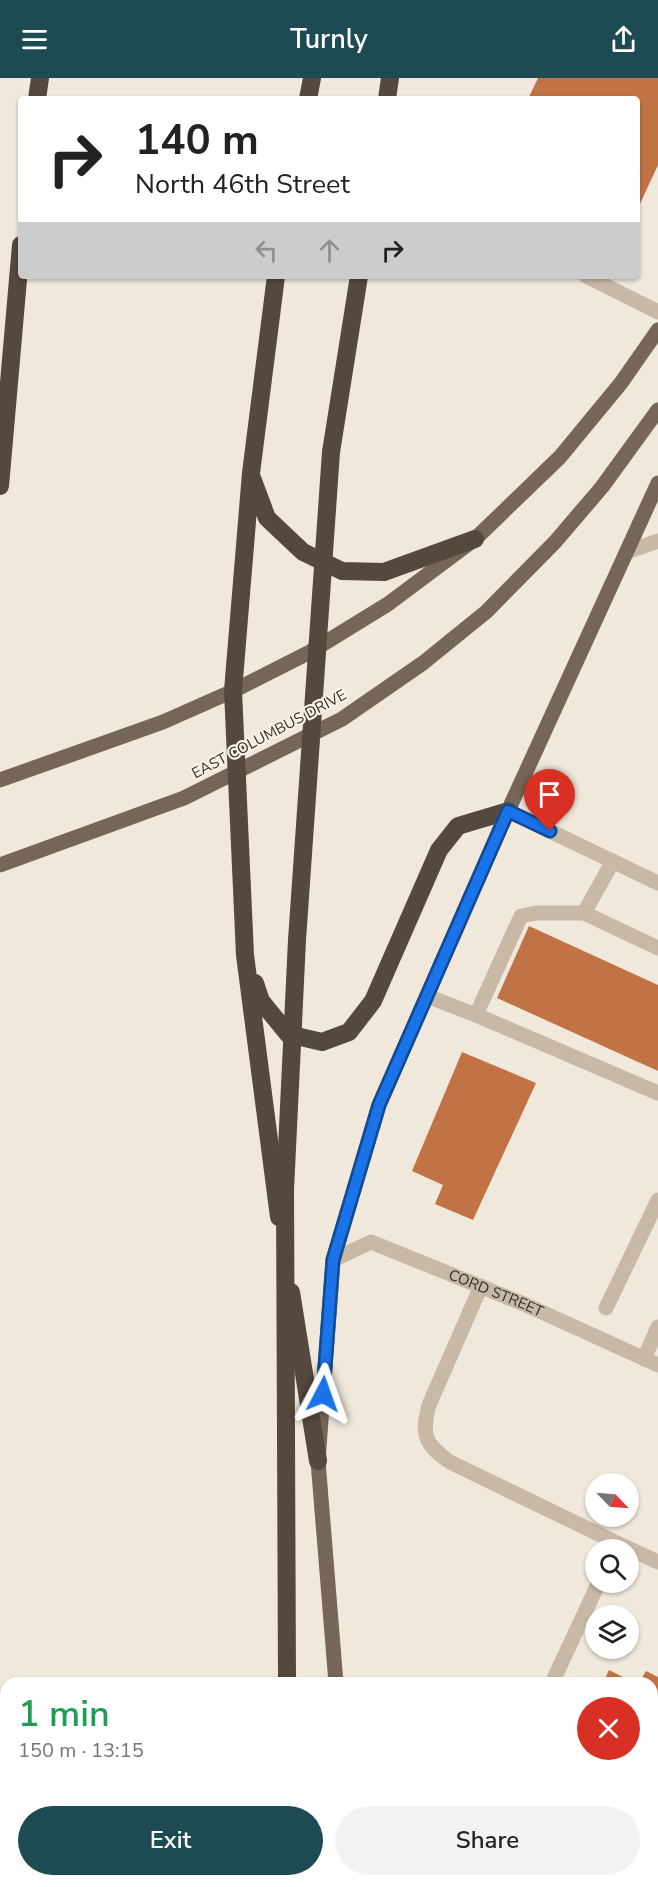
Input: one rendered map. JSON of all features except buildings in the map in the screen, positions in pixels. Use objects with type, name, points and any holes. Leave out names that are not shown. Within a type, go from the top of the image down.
[{"type":"highway","points":[[37,96],[40,78]]},
{"type":"highway","points":[[309,96],[312,78]]},
{"type":"highway","points":[[387,96],[390,78]]},
{"type":"highway","points":[[0,486],[18,279]]},
{"type":"highway","points":[[276,279],[251,473],[233,691],[245,955],[283,1244],[318,1461]]},
{"type":"highway","points":[[287,1677],[285,1190],[297,940],[330,452],[359,279]]},
{"type":"highway","points":[[251,473],[267,518],[303,552],[342,571],[384,572],[475,539]]},
{"type":"highway","points":[[245,955],[261,1001],[288,1034],[322,1042],[349,1032],[374,1001],[439,850],[458,826],[508,811]]},
{"type":"main road","points":[[0,780],[163,722],[233,691],[310,652],[388,604],[475,539],[560,457],[621,383],[658,330]]},
{"type":"main road","name":"EAST COLUMBUS DRIVE","points":[[0,865],[184,798],[236,774],[342,719],[423,663],[486,612],[555,542],[602,487],[658,410]]},
{"type":"main road","points":[[336,1677],[318,1461],[333,1260],[379,1105],[508,811],[658,483]]},
{"type":"street","points":[[592,279],[658,312]]},
{"type":"street","points":[[627,552],[658,541]]},
{"type":"street","points":[[508,811],[658,883]]},
{"type":"street","points":[[584,913],[613,861]]},
{"type":"street","points":[[476,1015],[521,916],[536,913],[584,913],[658,948]]},
{"type":"street","points":[[427,996],[658,1094]]},
{"type":"street","points":[[606,1308],[658,1200]]},
{"type":"street","name":"CORD STREET","points":[[333,1260],[371,1242],[524,1304],[651,1362]]},
{"type":"street","points":[[481,1286],[429,1405],[423,1425],[427,1440],[435,1452],[450,1462],[602,1539]]},
{"type":"street","points":[[651,1362],[658,1327]]},
{"type":"street","points":[[639,1555],[658,1562]]},
{"type":"street","points":[[555,1677],[594,1593]]},
{"type":"route","points":[[323,1394],[333,1260],[379,1105],[508,811],[550,831]]}]
